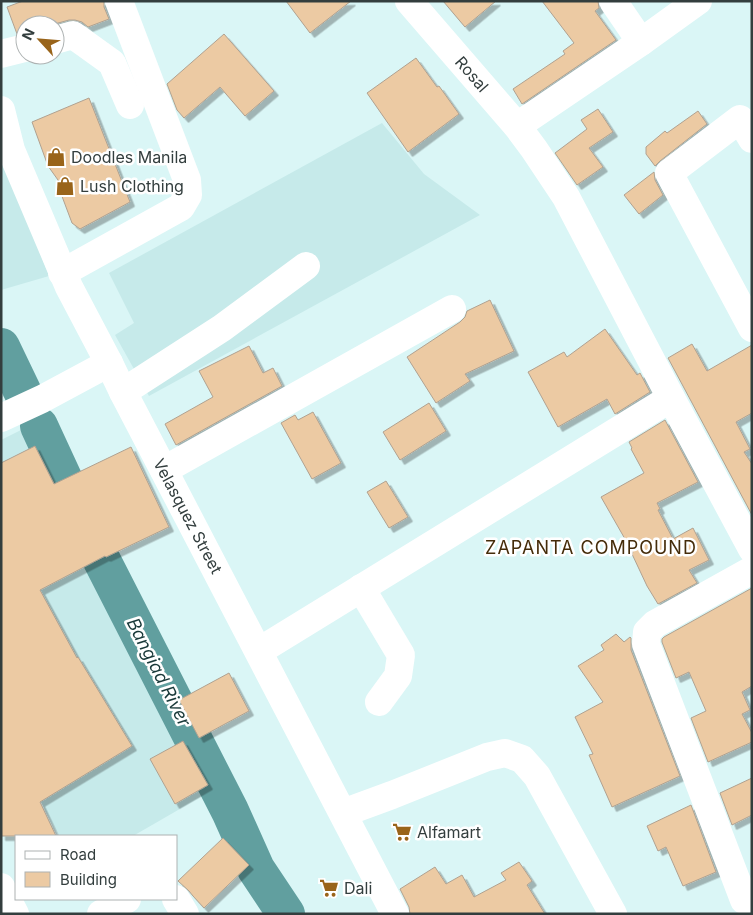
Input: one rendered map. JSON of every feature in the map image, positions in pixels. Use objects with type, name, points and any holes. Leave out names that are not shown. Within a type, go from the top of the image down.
[{"type":"street","points":[[62,272],[181,207],[188,195],[187,180],[120,1]]},
{"type":"street","name":"Rosal","points":[[409,1],[517,126],[566,196],[752,549]]},
{"type":"street","points":[[613,1],[641,42]]},
{"type":"street","points":[[517,126],[698,1]]},
{"type":"street","points":[[65,37],[73,35],[112,63],[130,105]]},
{"type":"street","points":[[1,54],[15,50]]},
{"type":"street","name":"Velasquez Street","points":[[1,110],[6,151],[69,287],[395,914]]},
{"type":"street","points":[[752,140],[740,119],[669,173],[752,328]]},
{"type":"street","points":[[123,392],[222,328],[306,266]]},
{"type":"street","points":[[164,470],[452,309]]},
{"type":"street","points":[[1,418],[42,399],[110,363]]},
{"type":"street","points":[[259,651],[671,398]]},
{"type":"street","points":[[744,900],[646,644],[647,632],[655,624],[752,570]]},
{"type":"street","points":[[360,588],[401,654],[398,676],[379,702]]},
{"type":"street","points":[[343,813],[392,796],[487,756],[505,753],[514,756],[522,759],[538,776],[613,914]]},
{"type":"street","points":[[1,887],[15,914]]},
{"type":"street","points":[[101,914],[125,900]]},
{"type":"street","points":[[177,900],[185,914]]},
{"type":"shaded area","points":[[382,123],[424,174],[480,215],[149,396],[115,335],[134,323],[109,273]]},
{"type":"shaded area","points":[[5,162],[49,276],[1,290],[1,164]]},
{"type":"shaded area","points":[[1,373],[11,394],[1,398]]},
{"type":"shaded area","points":[[29,426],[211,791],[135,835],[58,835],[1,725],[1,440]]},
{"type":"building","points":[[23,1],[104,1],[104,7],[109,19],[88,27],[82,22],[75,20],[65,21],[65,15],[15,15],[15,29],[7,7]]},
{"type":"building","points":[[286,1],[351,1],[310,33]]},
{"type":"building","points":[[443,1],[496,1],[465,27]]},
{"type":"building","points":[[542,1],[598,1],[599,8],[595,11],[616,40],[522,104],[513,89],[565,54],[563,51],[574,43]]},
{"type":"building","points":[[224,34],[274,91],[245,116],[220,87],[184,118],[177,110],[167,84]]},
{"type":"building","points":[[416,58],[459,114],[408,152],[367,93]]},
{"type":"building","points":[[89,98],[130,202],[80,229],[72,223],[60,191],[58,180],[48,166],[32,122]]},
{"type":"building","points":[[598,109],[613,132],[589,148],[603,167],[577,185],[555,153],[587,129],[581,120]]},
{"type":"building","points":[[698,111],[707,124],[655,166],[646,154],[646,147],[665,131],[667,133]]},
{"type":"building","points":[[654,172],[655,180],[663,195],[639,214],[624,195]]},
{"type":"building","points":[[490,300],[514,351],[465,374],[470,381],[436,403],[407,357],[460,322],[465,317],[467,311]]},
{"type":"building","points":[[605,329],[637,375],[640,373],[650,392],[615,414],[607,399],[558,427],[528,372],[564,352],[567,357]]},
{"type":"building","points":[[692,344],[707,371],[752,345],[752,413],[736,422],[750,449],[744,452],[752,464],[752,515],[668,358]]},
{"type":"building","points":[[249,346],[263,373],[273,368],[282,386],[176,445],[165,424],[213,397],[199,371]]},
{"type":"building","points":[[429,403],[446,431],[400,460],[383,432]]},
{"type":"building","points":[[313,412],[341,463],[312,479],[281,423],[295,415],[298,420]]},
{"type":"building","points":[[665,420],[698,482],[657,503],[660,509],[658,510],[673,539],[693,528],[709,560],[689,570],[697,583],[658,604],[647,586],[633,553],[601,497],[644,473],[629,442]]},
{"type":"building","points":[[35,446],[54,484],[131,447],[169,527],[105,556],[40,590],[77,658],[132,746],[40,802],[56,835],[1,836],[1,463]]},
{"type":"building","points":[[386,481],[408,517],[389,528],[367,492]]},
{"type":"building","points":[[752,588],[752,686],[742,692],[750,710],[742,714],[752,733],[752,742],[708,762],[691,718],[706,711],[689,672],[676,678],[662,639]]},
{"type":"building","points":[[616,634],[624,642],[631,638],[631,650],[680,776],[612,807],[589,755],[593,754],[575,717],[603,702],[578,666],[604,650],[601,645]]},
{"type":"building","points":[[229,673],[249,711],[199,738],[179,700]]},
{"type":"building","points":[[183,741],[208,785],[175,804],[150,759]]},
{"type":"building","points":[[752,778],[752,815],[732,825],[720,793]]},
{"type":"building","points":[[691,805],[716,872],[683,886],[666,847],[658,851],[647,826]]},
{"type":"building","points":[[223,838],[249,865],[204,908],[178,881]]},
{"type":"building","points":[[519,862],[532,881],[527,885],[545,914],[410,914],[409,907],[400,889],[435,867],[446,884],[462,875],[474,897],[506,880],[501,873]]},
{"type":"waterway","name":"Bangiad River","points":[[1,347],[25,397]]},
{"type":"waterway","name":"Bangiad River","points":[[39,426],[94,545],[230,811],[256,869],[286,914]]},
{"type":"place","name":"Doodles Manila","points":[[56,157]]},
{"type":"place","name":"Lush Clothing","points":[[65,186]]},
{"type":"place","name":"Alfamart","points":[[402,832]]},
{"type":"place","name":"Dali","points":[[329,888]]},
{"type":"district","name":"ZAPANTA COMPOUND","points":[[591,547]]}]
